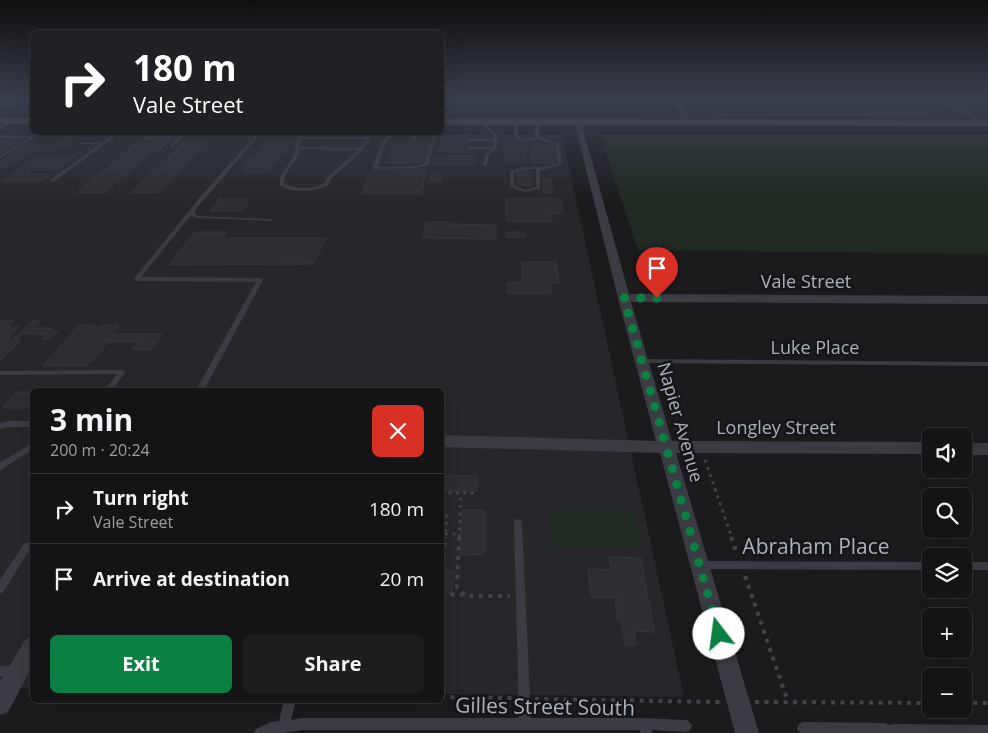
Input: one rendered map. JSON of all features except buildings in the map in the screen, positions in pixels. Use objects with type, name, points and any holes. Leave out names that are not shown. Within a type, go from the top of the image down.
[{"type":"street","name":"Napier Avenue","points":[[580,134],[624,298],[747,733]]},
{"type":"street","name":"Vale Street","points":[[624,298],[988,300]]},
{"type":"street","name":"Longley Street","points":[[444,441],[667,447],[922,448]]},
{"type":"street","points":[[972,449],[988,449]]},
{"type":"street","points":[[0,704],[9,671],[30,649]]},
{"type":"lane","points":[[495,134],[495,148]]},
{"type":"lane","points":[[516,134],[517,138],[522,140],[538,138],[557,144],[560,164],[512,171],[512,186],[525,190],[538,188],[537,174],[538,170],[542,168]]},
{"type":"lane","points":[[0,157],[37,135]]},
{"type":"lane","points":[[53,180],[115,135]]},
{"type":"lane","points":[[159,150],[175,135]]},
{"type":"lane","points":[[172,147],[180,135]]},
{"type":"lane","points":[[201,388],[260,280],[137,279],[257,135]]},
{"type":"lane","points":[[302,135],[297,144],[298,148],[295,159],[282,177],[282,185],[287,188],[306,189],[323,186],[360,149],[371,135]]},
{"type":"lane","points":[[391,135],[384,142],[374,168],[417,167],[427,164],[435,135]]},
{"type":"lane","points":[[413,141],[414,135]]},
{"type":"lane","points":[[0,137],[34,137]]},
{"type":"lane","points":[[145,138],[171,137]]},
{"type":"lane","points":[[301,138],[369,138]]},
{"type":"lane","points":[[469,140],[495,140]]},
{"type":"lane","points":[[79,143],[103,143]]},
{"type":"lane","points":[[298,148],[360,149]]},
{"type":"lane","points":[[468,148],[495,148]]},
{"type":"lane","points":[[485,165],[487,153],[495,148]]},
{"type":"lane","points":[[193,211],[193,214],[197,217],[271,220]]},
{"type":"lane","name":"Luke Place","points":[[642,361],[988,364]]},
{"type":"lane","points":[[0,373],[122,372],[110,388]]},
{"type":"lane","points":[[0,426],[30,424]]},
{"type":"lane","points":[[0,467],[30,447]]},
{"type":"lane","points":[[518,523],[525,724]]},
{"type":"lane","points":[[0,589],[27,547],[30,547]]},
{"type":"lane","name":"Abraham Place","points":[[700,565],[922,566]]},
{"type":"lane","points":[[972,566],[988,566]]},
{"type":"lane","points":[[283,727],[289,703]]},
{"type":"lane","name":"Gilles Street South","points":[[260,733],[271,728],[302,724],[525,724],[645,729],[686,726]]},
{"type":"lane","points":[[803,728],[988,731]]},
{"type":"lane","points":[[880,733],[892,730]]},
{"type":"path","points":[[444,493],[475,494]]},
{"type":"path","points":[[461,493],[456,583],[465,596]]},
{"type":"path","points":[[444,513],[447,513],[444,553]]},
{"type":"path","points":[[445,534],[459,534]]},
{"type":"path","points":[[444,594],[521,597]]},
{"type":"path","points":[[444,698],[922,703]]},
{"type":"path","points":[[972,703],[988,703]]},
{"type":"shaded area","points":[[0,134],[562,135],[684,697],[444,694],[444,388],[30,388],[30,689],[0,688]]},
{"type":"shaded area","points":[[600,135],[988,135],[988,254],[638,250]]},
{"type":"shaded area","points":[[548,510],[635,510],[643,547],[552,547]]},
{"type":"route","points":[[657,298],[624,298],[719,634]]}]
